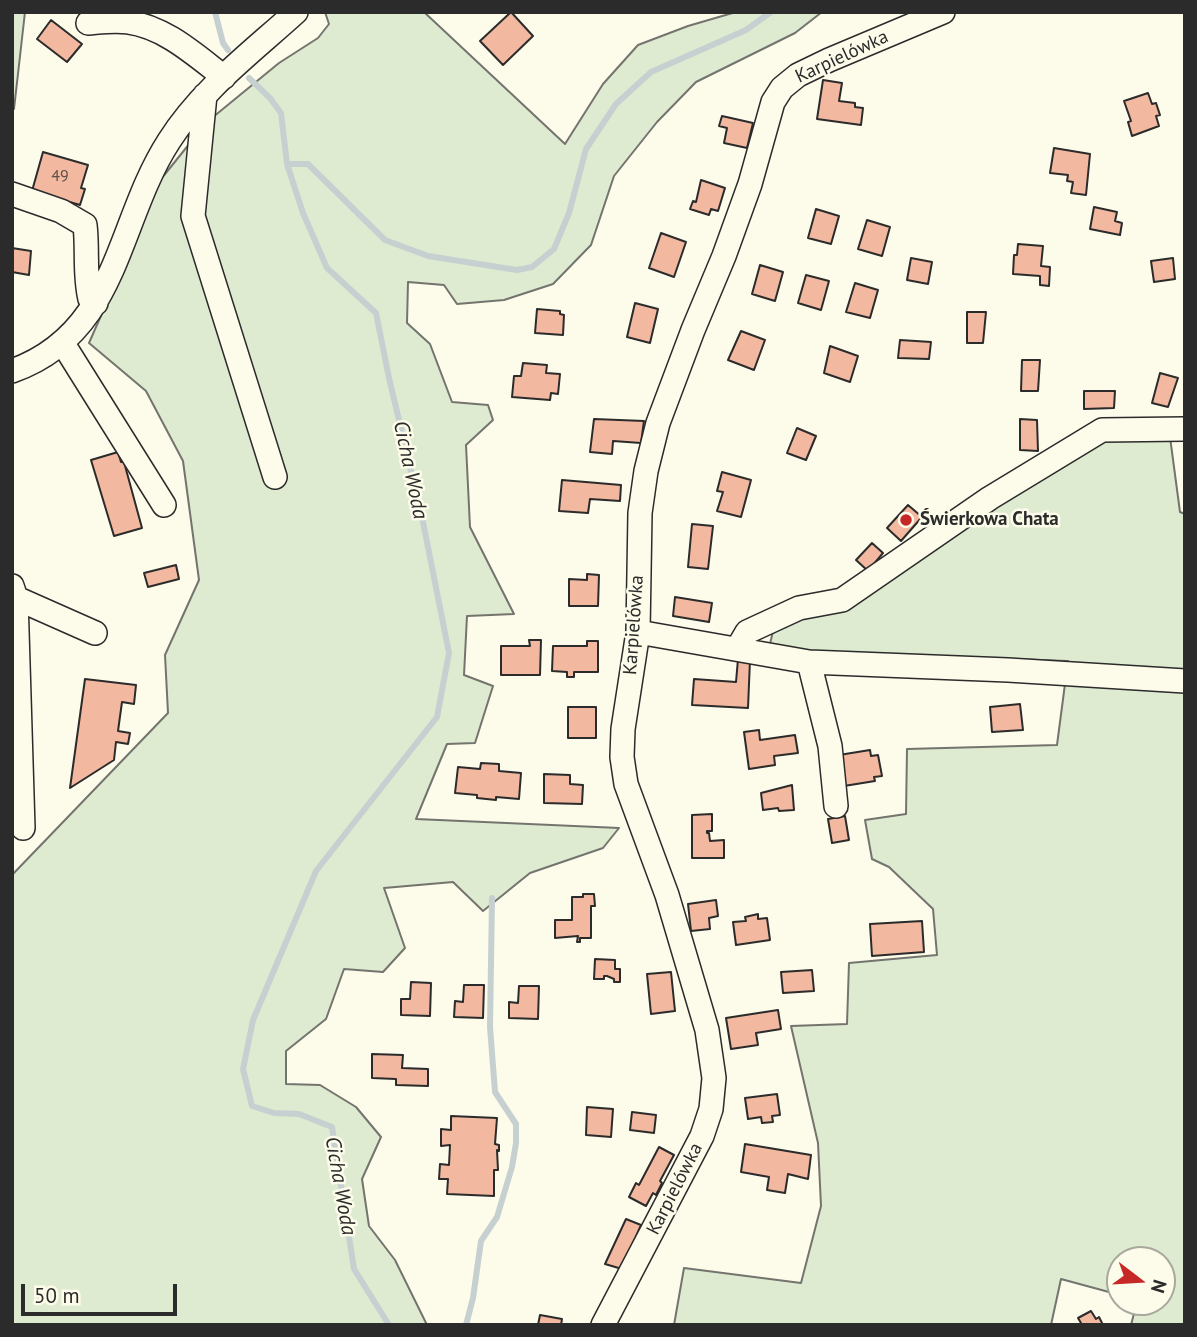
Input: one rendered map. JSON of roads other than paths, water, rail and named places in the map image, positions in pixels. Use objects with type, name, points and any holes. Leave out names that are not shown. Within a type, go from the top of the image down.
[{"type":"street","points":[[12,371],[34,361],[62,342],[88,317],[112,273],[147,180],[181,123],[205,95],[296,12]]},
{"type":"street","name":"Karpielówka","points":[[611,1323],[702,1136],[711,1109],[714,1078],[707,1030],[667,895],[626,785],[622,757],[623,729],[638,632],[640,513],[648,461],[658,424],[750,184],[773,102],[782,88],[798,75],[943,12]]},
{"type":"street","points":[[88,23],[126,22],[153,28],[224,77]]},
{"type":"street","points":[[205,95],[193,216],[275,477]]},
{"type":"street","points":[[12,194],[61,211],[85,225],[85,280],[90,299],[96,303]]},
{"type":"street","points":[[62,342],[164,505]]},
{"type":"street","points":[[737,649],[747,632],[799,608],[842,600],[990,498],[1102,430],[1185,429]]},
{"type":"street","points":[[23,828],[14,592],[95,633]]},
{"type":"street","points":[[638,632],[809,662],[1185,681]]},
{"type":"street","points":[[809,662],[830,746],[836,806]]},
{"type":"waterway","points":[[215,12],[223,43],[228,50]]},
{"type":"waterway","name":"Cicha Woda","points":[[389,1325],[354,1269],[332,1127],[299,1114],[274,1113],[252,1106],[243,1069],[253,1020],[316,871],[437,717],[449,653],[422,517],[376,313],[327,268],[303,213],[287,164],[308,164],[385,240],[428,256],[517,270],[532,267],[554,249],[569,213],[586,149],[616,104],[651,72],[746,30],[771,12]]},
{"type":"waterway","points":[[249,78],[281,113],[287,164]]},
{"type":"waterway","points":[[466,1325],[473,1298],[481,1241],[497,1217],[516,1143],[516,1124],[495,1092],[490,1027],[492,898]]},
{"type":"place","name":"Świerkowa Chata","points":[[906,520]]}]
